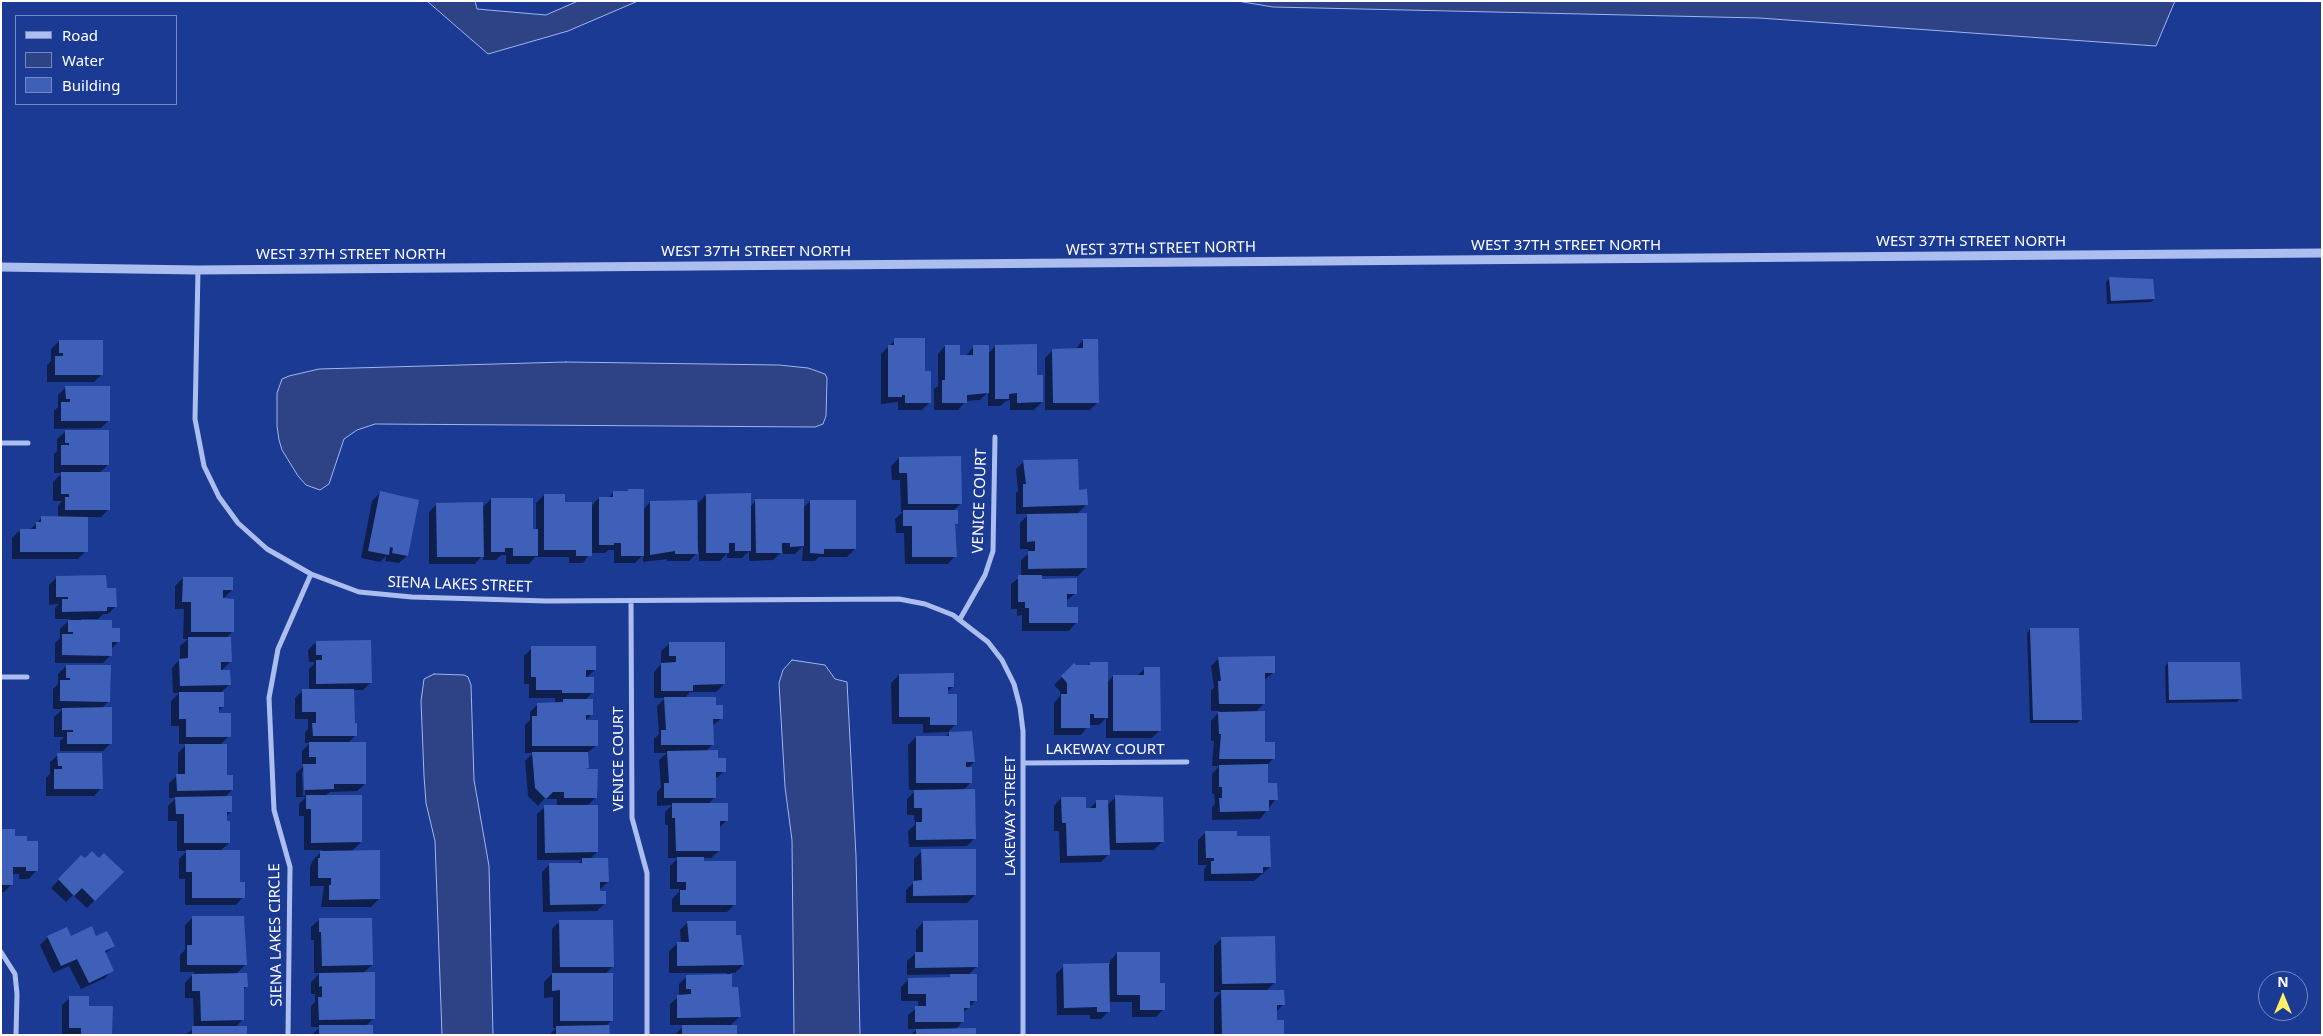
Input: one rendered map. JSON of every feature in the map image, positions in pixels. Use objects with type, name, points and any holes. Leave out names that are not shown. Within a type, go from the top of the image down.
[{"type":"street","name":"WEST 37TH STREET NORTH","points":[[1,267],[198,270],[2322,253]]},
{"type":"street","name":"SIENA LAKES STREET","points":[[198,270],[195,419],[204,466],[219,497],[238,523],[267,550],[311,574],[359,592],[412,598],[631,601],[885,598],[925,604],[960,619]]},
{"type":"street","name":"VENICE COURT","points":[[960,619],[985,575],[993,551],[995,437]]},
{"type":"street","points":[[1,443],[28,443]]},
{"type":"street","name":"SIENA LAKES CIRCLE","points":[[288,1035],[290,867],[274,810],[269,698],[278,649],[311,574]]},
{"type":"street","name":"VENICE COURT","points":[[631,601],[632,818],[647,873],[647,1035]]},
{"type":"street","name":"LAKEWAY STREET","points":[[960,619],[988,642],[1008,671],[1020,707],[1023,763],[1023,1035]]},
{"type":"street","points":[[1,677],[27,677]]},
{"type":"street","name":"LAKEWAY COURT","points":[[1023,763],[1187,762]]},
{"type":"street","points":[[1,952],[15,974],[17,994],[16,1035]]},
{"type":"water","points":[[427,1],[475,1],[477,9],[546,15],[578,1],[638,1],[568,31],[488,54]]},
{"type":"water","points":[[1237,1],[2175,1],[2156,46],[1759,18],[1273,7]]},
{"type":"water","points":[[566,362],[779,365],[808,368],[825,374],[827,378],[826,416],[823,424],[815,427],[375,424],[357,430],[344,439],[329,484],[320,490],[306,485],[298,476],[282,450],[279,440],[277,393],[282,379],[289,376],[319,369]]},
{"type":"water","points":[[792,660],[825,665],[835,679],[847,682],[856,856],[860,1035],[794,1035],[792,840],[785,787],[779,683],[783,670]]},
{"type":"water","points":[[434,674],[464,675],[468,677],[471,685],[474,780],[489,866],[493,1035],[442,1035],[435,841],[426,803],[421,701],[424,679]]},
{"type":"building","points":[[2109,277],[2153,279],[2155,299],[2111,301]]},
{"type":"building","points":[[894,338],[925,338],[925,371],[931,371],[931,403],[905,403],[905,395],[902,395],[902,397],[888,397],[888,345],[894,345]]},
{"type":"building","points":[[1083,339],[1098,339],[1099,403],[1053,403],[1052,349],[1083,348]]},
{"type":"building","points":[[59,340],[103,340],[103,375],[55,375],[55,356],[63,356],[63,353],[59,353]]},
{"type":"building","points":[[1037,344],[1037,375],[1043,375],[1043,402],[1017,403],[1017,393],[1009,394],[1009,399],[995,399],[995,345]]},
{"type":"building","points":[[945,345],[960,345],[960,355],[973,355],[973,345],[989,345],[989,393],[967,395],[967,403],[942,403],[942,380],[945,380]]},
{"type":"building","points":[[65,386],[110,386],[110,421],[61,421],[61,402],[70,402],[70,399],[66,399]]},
{"type":"building","points":[[65,430],[109,430],[109,465],[61,465],[61,445],[69,445],[69,443],[65,443]]},
{"type":"building","points":[[961,456],[962,504],[908,504],[907,473],[899,473],[899,457]]},
{"type":"building","points":[[1078,459],[1079,490],[1087,489],[1088,505],[1023,507],[1023,484],[1026,484],[1023,460]]},
{"type":"building","points":[[61,472],[110,472],[110,510],[65,510],[65,497],[69,497],[69,494],[61,494]]},
{"type":"building","points":[[628,489],[644,489],[644,556],[621,556],[621,543],[599,545],[599,497],[613,497],[613,491],[628,491]]},
{"type":"building","points":[[380,491],[419,500],[408,556],[392,553],[393,548],[390,547],[389,555],[368,551]]},
{"type":"building","points":[[751,493],[751,551],[735,551],[735,543],[729,543],[729,553],[706,553],[706,494]]},
{"type":"building","points":[[544,494],[565,494],[565,502],[592,502],[592,556],[576,556],[576,550],[544,550]]},
{"type":"building","points":[[491,498],[533,498],[533,529],[538,529],[538,556],[513,556],[513,548],[505,548],[505,552],[491,552]]},
{"type":"building","points":[[755,499],[804,499],[804,546],[790,547],[790,543],[782,543],[782,553],[756,553]]},
{"type":"building","points":[[697,500],[698,554],[675,554],[675,551],[650,555],[650,501]]},
{"type":"building","points":[[810,500],[856,500],[856,549],[824,549],[824,554],[810,553]]},
{"type":"building","points":[[483,502],[484,557],[437,557],[436,503]]},
{"type":"building","points":[[903,510],[958,510],[958,524],[955,524],[957,557],[912,557],[912,526],[903,526]]},
{"type":"building","points":[[1087,513],[1087,568],[1028,569],[1028,551],[1035,551],[1035,541],[1027,542],[1027,514]]},
{"type":"building","points":[[41,516],[88,517],[88,552],[20,552],[20,529],[36,529],[36,522],[41,522]]},
{"type":"building","points":[[106,575],[107,588],[116,588],[117,607],[107,607],[107,611],[62,612],[62,599],[68,599],[68,597],[56,597],[56,576]]},
{"type":"building","points":[[1018,575],[1042,575],[1042,579],[1077,578],[1077,594],[1067,594],[1067,607],[1078,607],[1078,623],[1029,623],[1029,608],[1025,608],[1025,602],[1018,602]]},
{"type":"building","points":[[183,577],[233,577],[233,590],[223,590],[223,598],[234,599],[234,632],[191,632],[191,602],[182,602]]},
{"type":"building","points":[[68,620],[112,620],[112,628],[120,628],[120,642],[112,642],[112,656],[62,655],[62,634],[73,634],[73,632],[68,632]]},
{"type":"building","points":[[2030,628],[2079,628],[2082,720],[2033,720]]},
{"type":"building","points":[[188,637],[231,637],[232,662],[221,662],[221,670],[230,670],[231,685],[180,686],[179,659],[188,658]]},
{"type":"building","points":[[371,640],[372,683],[316,684],[316,660],[322,660],[322,655],[316,655],[316,641]]},
{"type":"building","points":[[669,642],[725,642],[725,684],[693,685],[693,691],[661,691],[661,663],[676,662],[676,656],[669,656]]},
{"type":"building","points":[[531,646],[596,646],[596,670],[586,670],[586,677],[594,677],[594,693],[562,693],[562,690],[536,690],[536,677],[531,677]]},
{"type":"building","points":[[1275,656],[1275,673],[1265,673],[1265,704],[1219,704],[1218,681],[1221,681],[1218,657]]},
{"type":"building","points":[[1090,662],[1108,662],[1108,718],[1094,718],[1094,714],[1090,714],[1090,728],[1061,728],[1061,694],[1067,694],[1067,683],[1061,676],[1074,663],[1076,665],[1090,665]]},
{"type":"building","points":[[2168,662],[2240,662],[2242,699],[2169,700]]},
{"type":"building","points":[[66,665],[111,665],[110,702],[60,701],[60,680],[70,680],[70,678],[66,678]]},
{"type":"building","points":[[1144,667],[1160,667],[1161,731],[1113,731],[1113,675],[1144,675]]},
{"type":"building","points":[[954,673],[954,687],[948,687],[948,694],[957,694],[957,725],[930,725],[930,717],[899,717],[899,674]]},
{"type":"building","points":[[302,689],[354,689],[357,736],[313,736],[312,723],[316,723],[316,712],[302,712]]},
{"type":"building","points":[[179,692],[224,692],[224,707],[219,707],[219,713],[231,713],[231,737],[186,737],[186,719],[179,719]]},
{"type":"building","points":[[664,697],[716,697],[716,705],[723,705],[723,719],[713,719],[714,745],[661,745],[661,730],[666,730]]},
{"type":"building","points":[[563,699],[593,699],[593,715],[586,715],[586,720],[598,720],[598,746],[532,746],[532,716],[537,716],[537,703],[563,702]]},
{"type":"building","points":[[112,707],[112,744],[67,744],[67,732],[73,732],[73,730],[62,730],[62,708]]},
{"type":"building","points":[[1265,711],[1265,742],[1275,742],[1275,759],[1219,759],[1221,734],[1219,734],[1218,712]]},
{"type":"building","points":[[972,731],[975,762],[966,762],[966,767],[972,767],[972,783],[916,783],[916,736],[949,736],[949,732]]},
{"type":"building","points":[[309,742],[366,742],[366,784],[334,784],[334,789],[304,790],[303,764],[316,764],[316,757],[309,757]]},
{"type":"building","points":[[185,744],[227,744],[227,775],[233,775],[233,790],[177,791],[176,774],[185,774]]},
{"type":"building","points":[[718,750],[718,758],[726,758],[726,772],[716,772],[716,798],[664,798],[664,783],[669,783],[667,751]]},
{"type":"building","points":[[532,752],[588,752],[589,768],[585,769],[598,769],[597,798],[564,798],[564,792],[553,792],[546,799],[535,788]]},
{"type":"building","points":[[57,753],[102,753],[103,789],[54,789],[54,769],[62,769],[62,766],[58,766]]},
{"type":"building","points":[[1268,764],[1268,783],[1277,783],[1278,800],[1269,800],[1269,811],[1220,812],[1219,798],[1222,798],[1222,787],[1219,787],[1219,765]]},
{"type":"building","points":[[975,789],[976,839],[916,840],[916,822],[922,822],[922,808],[914,808],[914,790]]},
{"type":"building","points":[[306,795],[362,795],[362,842],[311,843],[311,809],[306,809]]},
{"type":"building","points":[[1115,795],[1163,797],[1164,842],[1116,843]]},
{"type":"building","points":[[232,796],[232,812],[227,812],[227,821],[230,821],[230,843],[184,843],[184,814],[176,814],[175,797]]},
{"type":"building","points":[[1061,797],[1086,797],[1086,808],[1096,808],[1096,800],[1108,800],[1110,855],[1067,856],[1066,823],[1062,823]]},
{"type":"building","points":[[672,803],[728,803],[728,821],[720,821],[720,851],[676,851],[675,818],[672,818]]},
{"type":"building","points":[[544,805],[598,805],[598,852],[545,853]]},
{"type":"building","points":[[1,829],[15,829],[15,836],[27,836],[27,841],[38,841],[38,871],[26,871],[26,867],[13,867],[13,885],[1,885]]},
{"type":"building","points":[[1205,831],[1237,831],[1237,836],[1270,836],[1271,867],[1263,867],[1263,873],[1211,874],[1211,861],[1214,861],[1214,858],[1206,858]]},
{"type":"building","points":[[921,849],[976,849],[976,895],[913,896],[913,881],[922,880]]},
{"type":"building","points":[[186,850],[240,850],[240,882],[245,882],[245,898],[192,898],[192,872],[186,872]]},
{"type":"building","points":[[380,850],[380,899],[329,900],[331,878],[318,878],[320,851]]},
{"type":"building","points":[[92,851],[99,858],[104,853],[124,872],[95,901],[82,888],[74,896],[58,879],[81,855],[85,858]]},
{"type":"building","points":[[677,857],[704,857],[704,861],[736,861],[736,905],[680,905],[680,890],[686,890],[686,882],[677,882]]},
{"type":"building","points":[[582,858],[608,858],[609,882],[600,882],[600,891],[606,891],[606,904],[550,905],[549,863],[582,863]]},
{"type":"building","points":[[192,916],[244,916],[247,965],[187,965],[187,945],[192,945]]},
{"type":"building","points":[[319,918],[372,918],[373,965],[322,966]]},
{"type":"building","points":[[559,920],[613,920],[614,967],[560,967]]},
{"type":"building","points":[[978,920],[978,967],[915,968],[915,952],[923,952],[923,921]]},
{"type":"building","points":[[687,921],[736,921],[736,935],[741,935],[744,965],[677,966],[677,942],[689,942]]},
{"type":"building","points":[[92,926],[96,936],[107,931],[115,946],[105,951],[114,971],[89,983],[77,959],[61,966],[47,936],[67,927],[71,936]]},
{"type":"building","points":[[1275,936],[1276,983],[1222,984],[1221,937]]},
{"type":"building","points":[[1117,952],[1160,952],[1160,983],[1165,983],[1165,1010],[1140,1010],[1140,995],[1117,995]]},
{"type":"building","points":[[1109,963],[1110,1012],[1097,1012],[1097,1007],[1064,1008],[1063,964]]},
{"type":"building","points":[[375,972],[375,1019],[319,1020],[318,997],[322,997],[322,986],[319,987],[319,973]]},
{"type":"building","points":[[247,973],[248,987],[244,987],[244,1020],[201,1021],[200,991],[192,991],[192,974]]},
{"type":"building","points":[[552,973],[613,973],[613,1021],[560,1021],[560,990],[552,991]]},
{"type":"building","points":[[732,974],[732,987],[738,987],[741,1017],[677,1018],[677,995],[691,994],[691,989],[686,989],[686,975]]},
{"type":"building","points":[[950,974],[977,974],[977,1001],[970,1001],[970,1008],[964,1008],[964,1022],[915,1022],[915,1006],[926,1006],[926,994],[908,994],[908,978],[950,977]]},
{"type":"building","points":[[1221,990],[1284,990],[1285,1005],[1277,1005],[1277,1020],[1284,1020],[1284,1035],[1222,1035]]},
{"type":"building","points":[[69,996],[89,996],[89,1006],[113,1006],[112,1035],[81,1035],[81,1028],[69,1028]]},
{"type":"building","points":[[319,1025],[373,1025],[373,1035],[319,1035]]},
{"type":"building","points":[[609,1025],[610,1035],[556,1035],[556,1026]]},
{"type":"building","points":[[682,1025],[737,1025],[737,1035],[682,1035]]},
{"type":"building","points":[[192,1026],[247,1026],[247,1035],[192,1035]]},
{"type":"building","points":[[976,1028],[976,1035],[916,1035],[916,1029]]}]
